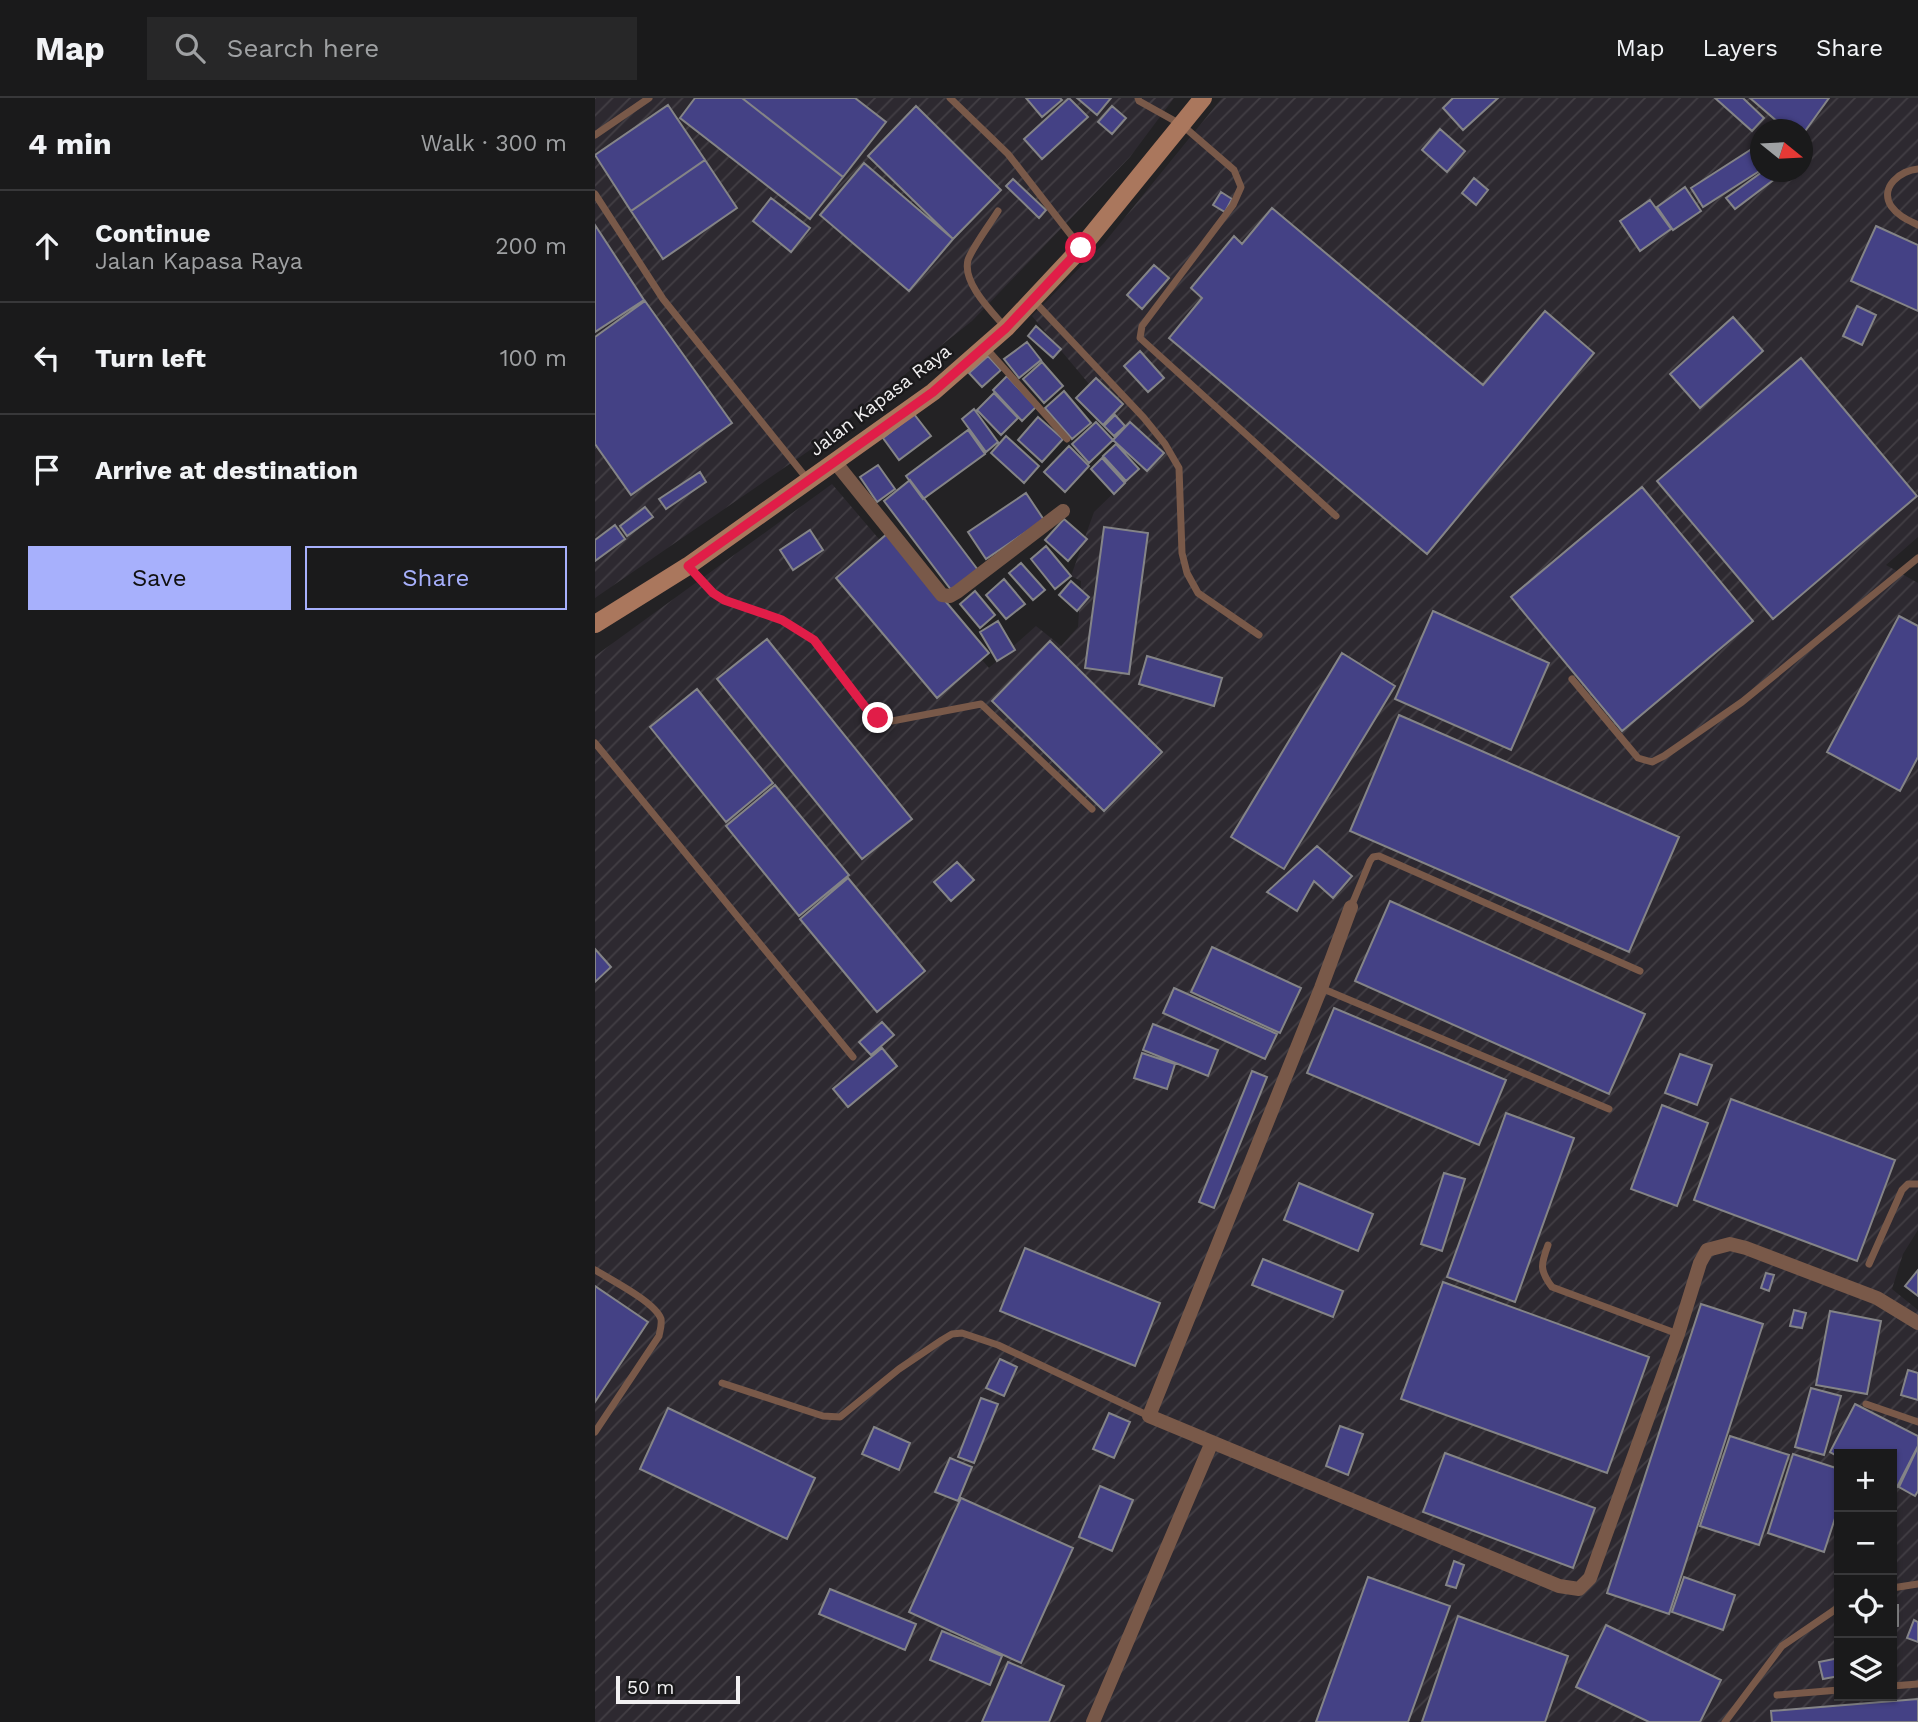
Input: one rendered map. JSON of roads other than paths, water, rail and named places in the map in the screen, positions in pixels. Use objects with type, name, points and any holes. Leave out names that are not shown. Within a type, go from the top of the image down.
[{"type":"main road","name":"Jalan Kapasa Raya","points":[[595,624],[688,566],[933,392],[1006,328],[1081,248],[1203,98]]},
{"type":"street","points":[[835,462],[942,595],[946,596],[957,592],[1063,511]]},
{"type":"street","points":[[1351,907],[1149,1416],[1559,1586],[1579,1589],[1590,1578],[1707,1250],[1730,1244],[1746,1248],[1877,1298],[1918,1323]]},
{"type":"street","points":[[1095,1722],[1212,1442]]},
{"type":"lane","points":[[595,135],[649,98]]},
{"type":"lane","points":[[950,98],[1008,154],[1081,248]]},
{"type":"lane","points":[[1138,98],[1182,125],[1234,170],[1241,187],[1233,205],[1142,326],[1140,338],[1336,516]]},
{"type":"lane","points":[[1918,169],[1911,169],[1897,176],[1888,191],[1889,204],[1902,217],[1918,225]]},
{"type":"lane","points":[[595,194],[663,299],[809,480]]},
{"type":"lane","points":[[998,211],[968,261],[968,269],[980,299],[1006,328]]},
{"type":"lane","points":[[1033,299],[1165,444],[1179,468],[1182,553],[1187,573],[1198,593],[1259,635]]},
{"type":"lane","points":[[984,347],[1067,439]]},
{"type":"lane","points":[[1572,679],[1638,758],[1652,762],[1742,702],[1918,558]]},
{"type":"lane","points":[[688,566],[713,593],[724,600],[782,620],[814,640],[869,712],[878,718],[892,721],[981,704],[1092,809]]},
{"type":"lane","points":[[595,743],[853,1057]]},
{"type":"lane","points":[[1351,907],[1370,861],[1379,856],[1640,971]]},
{"type":"lane","points":[[1321,988],[1609,1109]]},
{"type":"lane","points":[[1869,1264],[1902,1190],[1908,1184],[1918,1184]]},
{"type":"lane","points":[[1548,1245],[1542,1262],[1543,1276],[1552,1287],[1678,1334]]},
{"type":"lane","points":[[595,1270],[652,1307],[661,1320],[661,1327],[659,1336],[595,1432]]},
{"type":"lane","points":[[722,1383],[823,1416],[840,1417],[899,1369],[942,1340],[962,1333],[998,1345],[1149,1416]]},
{"type":"lane","points":[[1866,1404],[1918,1422]]},
{"type":"lane","points":[[1897,1587],[1918,1584]]},
{"type":"lane","points":[[1728,1720],[1782,1646],[1834,1610]]},
{"type":"lane","points":[[1897,1686],[1918,1684]]},
{"type":"lane","points":[[1777,1695],[1834,1690]]}]
